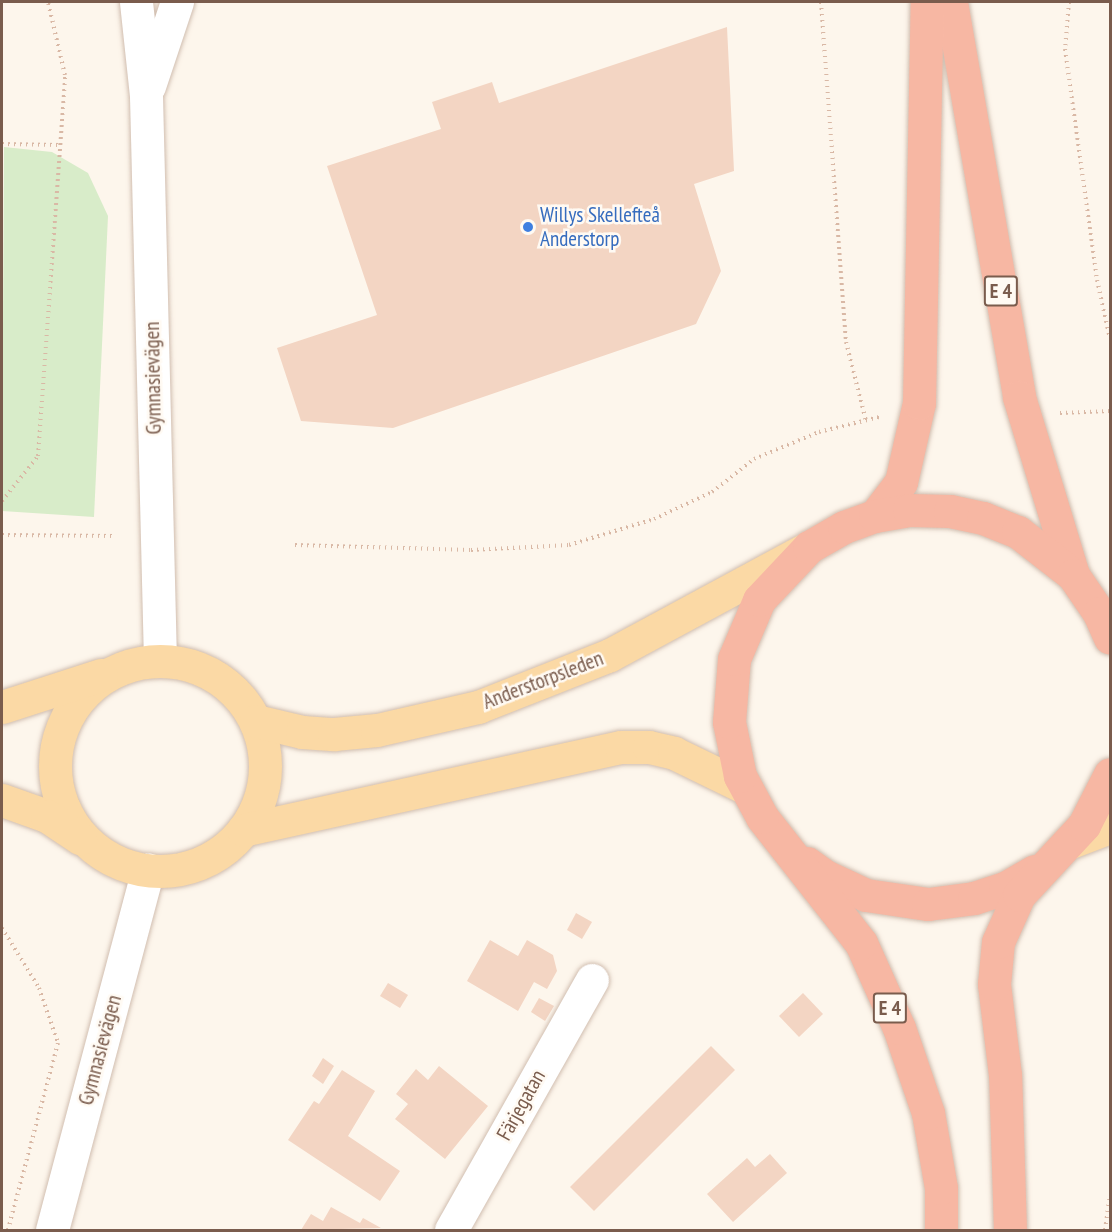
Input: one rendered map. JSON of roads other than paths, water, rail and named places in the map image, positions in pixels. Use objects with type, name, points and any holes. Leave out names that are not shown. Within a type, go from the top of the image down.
[{"type":"highway","points":[[875,516],[901,482],[919,403],[927,2]]},
{"type":"highway","name":"E 4","points":[[951,2],[1019,397],[1073,575]]},
{"type":"highway","points":[[1063,849],[1019,880],[974,898],[928,904],[891,901],[825,876],[797,856],[762,817],[746,788],[735,758],[729,722],[734,660],[759,600],[809,548],[844,527],[875,516],[909,510],[950,511],[983,518],[1037,544],[1073,575],[1100,613],[1110,638]]},
{"type":"highway","points":[[1010,1230],[1005,1075],[994,984],[998,942],[1019,895],[1084,825],[1110,774]]},
{"type":"highway","name":"E 4","points":[[762,817],[861,943],[899,1028],[928,1113],[941,1188],[941,1230]]},
{"type":"main road","name":"Anderstorpsleden","points":[[255,721],[302,732],[334,734],[377,730],[478,706],[610,655],[809,548]]},
{"type":"main road","points":[[96,848],[73,824],[64,808],[56,774],[58,743],[69,714],[89,688],[145,663]]},
{"type":"main road","points":[[2,707],[145,663],[190,665],[210,673],[234,690],[255,721],[265,753],[264,784],[254,813],[243,830],[226,848],[202,862],[184,868],[148,870],[128,865],[96,848],[47,816],[2,800]]},
{"type":"main road","points":[[243,830],[621,747],[649,747],[674,753],[746,788]]},
{"type":"main road","points":[[1063,849],[1110,827]]},
{"type":"street","name":"Gymnasievägen","points":[[136,2],[146,96],[145,663]]},
{"type":"street","name":"Gymnasievägen","points":[[146,96],[177,2]]},
{"type":"street","name":"Gymnasievägen","points":[[52,1230],[148,870]]},
{"type":"street","name":"Färjegatan","points":[[451,1230],[592,980]]},
{"type":"place","name":"Willys Skellefteå Anderstorp","points":[[528,227]]}]
